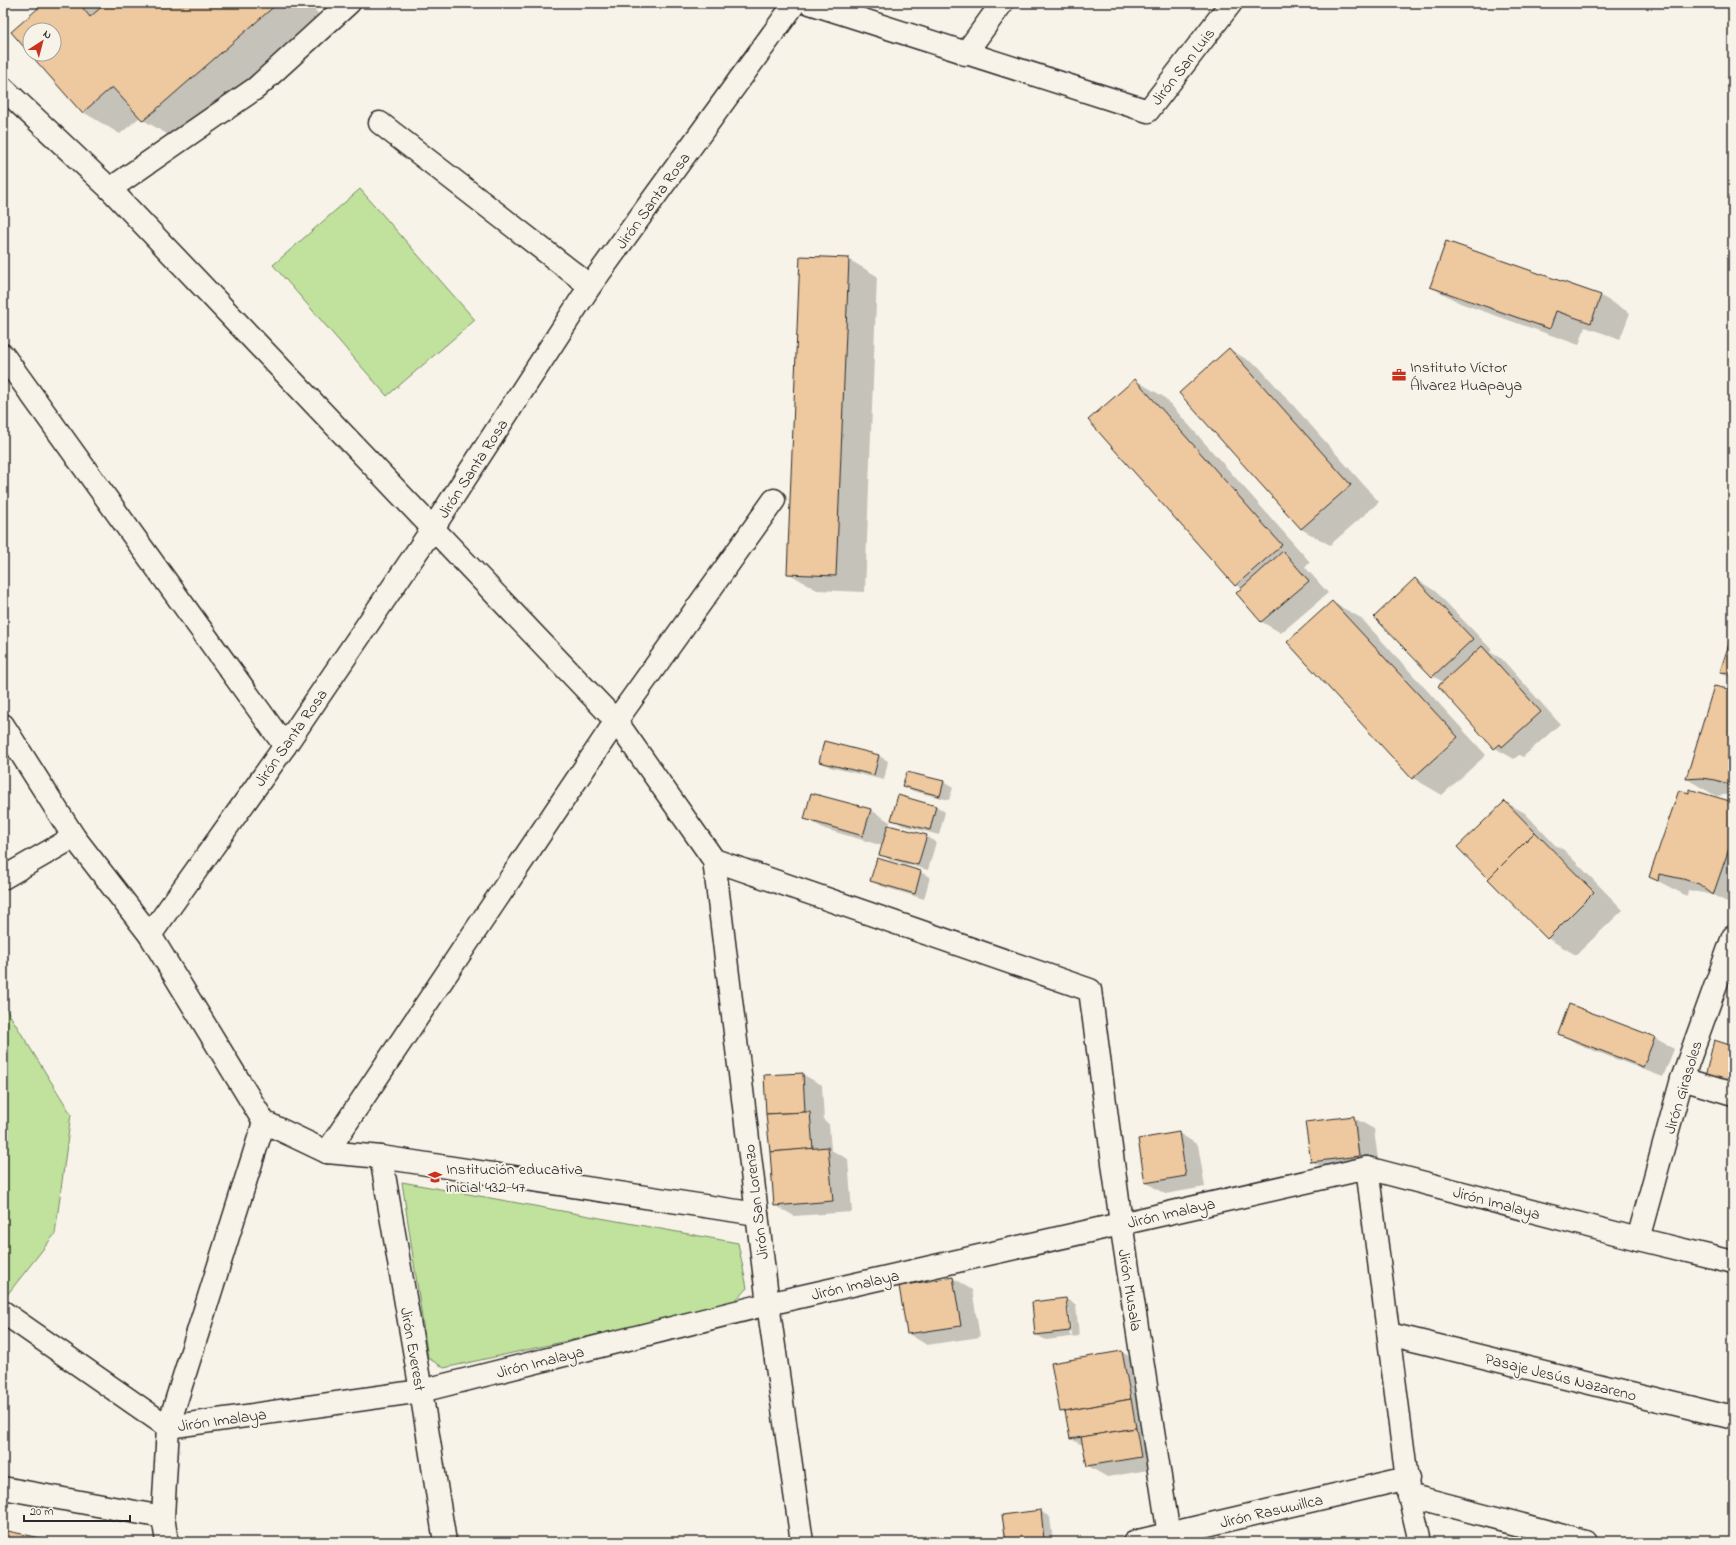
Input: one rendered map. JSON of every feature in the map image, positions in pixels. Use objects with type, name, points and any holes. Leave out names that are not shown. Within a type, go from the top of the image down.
[{"type":"street","points":[[110,189],[256,88],[349,3]]},
{"type":"street","name":"Jirón Santa Rosa","points":[[150,935],[284,746],[433,528],[590,286],[795,3]]},
{"type":"street","points":[[810,3],[965,54],[1002,3]]},
{"type":"street","name":"Jirón San Luis","points":[[965,54],[1148,111],[1232,3]]},
{"type":"street","points":[[3,88],[110,189],[616,721],[714,860]]},
{"type":"street","points":[[380,123],[590,286]]},
{"type":"street","points":[[3,355],[284,746]]},
{"type":"street","points":[[327,1152],[616,721],[774,500]]},
{"type":"street","points":[[3,724],[74,837],[150,935],[264,1122],[327,1152],[381,1157],[757,1214]]},
{"type":"street","points":[[3,878],[74,837]]},
{"type":"street","name":"Jirón Musala","points":[[714,860],[1090,990],[1121,1223],[1169,1538]]},
{"type":"street","name":"Jirón San Lorenzo","points":[[714,860],[768,1304],[802,1542]]},
{"type":"street","name":"Jirón Girasoles","points":[[1638,1239],[1682,1079],[1733,937]]},
{"type":"street","points":[[1682,1079],[1733,1094]]},
{"type":"street","points":[[167,1542],[163,1517],[168,1427],[264,1122]]},
{"type":"street","name":"Jirón Everest","points":[[381,1157],[445,1542]]},
{"type":"street","points":[[1367,1168],[1408,1486],[1420,1542]]},
{"type":"street","name":"Jirón Imalaya","points":[[3,1312],[168,1427],[421,1391],[768,1304],[1367,1168],[1638,1239],[1733,1262]]},
{"type":"street","name":"Pasaje Jesús Nazareno","points":[[1389,1334],[1733,1418]]},
{"type":"street","points":[[1408,1486],[1587,1542]]},
{"type":"street","name":"Jirón Rasuwillca","points":[[1134,1542],[1169,1538],[1408,1486]]},
{"type":"street","points":[[3,1488],[163,1517]]},
{"type":"green space","points":[[360,189],[475,320],[387,396],[273,265]]},
{"type":"green space","points":[[3,1004],[71,1114],[55,1234],[3,1300]]},
{"type":"green space","points":[[402,1182],[738,1243],[747,1288],[731,1305],[444,1368],[428,1358]]},
{"type":"building","points":[[44,3],[79,3],[90,17],[106,3],[278,3],[143,121],[112,87],[82,113],[37,62],[62,62],[62,22],[22,22]]},
{"type":"building","points":[[22,22],[22,45],[11,32]]},
{"type":"building","points":[[1446,241],[1601,295],[1591,323],[1556,311],[1550,329],[1430,287]]},
{"type":"building","points":[[800,256],[849,258],[836,576],[787,574]]},
{"type":"building","points":[[1229,348],[1351,485],[1301,529],[1179,393]]},
{"type":"building","points":[[1135,379],[1282,545],[1235,586],[1088,420]]},
{"type":"building","points":[[1283,551],[1309,581],[1261,622],[1236,593]]},
{"type":"building","points":[[1415,578],[1473,639],[1432,677],[1374,617]]},
{"type":"building","points":[[1332,601],[1458,737],[1412,779],[1287,642]]},
{"type":"building","points":[[1733,631],[1733,673],[1720,672]]},
{"type":"building","points":[[1482,646],[1541,712],[1502,747],[1500,744],[1494,749],[1438,686]]},
{"type":"building","points":[[1714,686],[1733,690],[1733,786],[1716,780],[1701,778],[1686,779]]},
{"type":"building","points":[[824,741],[879,755],[874,775],[819,762]]},
{"type":"building","points":[[907,772],[944,781],[940,796],[902,786]]},
{"type":"building","points":[[1689,789],[1733,802],[1733,837],[1713,895],[1699,884],[1683,879],[1659,874],[1658,881],[1649,877],[1679,790],[1689,793]]},
{"type":"building","points":[[811,793],[871,809],[863,836],[804,819]]},
{"type":"building","points":[[898,795],[936,806],[930,830],[891,820]]},
{"type":"building","points":[[1505,801],[1535,832],[1488,879],[1457,847]]},
{"type":"building","points":[[888,825],[927,835],[918,865],[879,855]]},
{"type":"building","points":[[1535,832],[1594,892],[1547,939],[1488,879]]},
{"type":"building","points":[[877,858],[921,871],[915,894],[870,881]]},
{"type":"building","points":[[1569,1004],[1655,1037],[1643,1067],[1558,1034]]},
{"type":"building","points":[[1714,1040],[1733,1046],[1733,1088],[1709,1080],[1706,1073]]},
{"type":"building","points":[[803,1073],[805,1112],[766,1114],[764,1075]]},
{"type":"building","points":[[810,1112],[813,1149],[770,1152],[766,1114]]},
{"type":"building","points":[[1354,1116],[1359,1156],[1311,1162],[1305,1122]]},
{"type":"building","points":[[1179,1132],[1186,1176],[1145,1183],[1138,1139]]},
{"type":"building","points":[[828,1147],[833,1201],[774,1206],[770,1152]]},
{"type":"building","points":[[953,1277],[961,1326],[907,1334],[899,1286]]},
{"type":"building","points":[[1066,1298],[1070,1331],[1035,1335],[1032,1302]]},
{"type":"building","points":[[1122,1351],[1131,1399],[1060,1412],[1051,1363]]},
{"type":"building","points":[[1131,1399],[1136,1428],[1070,1439],[1065,1411]]},
{"type":"building","points":[[1136,1428],[1141,1457],[1087,1466],[1081,1437]]},
{"type":"building","points":[[1041,1510],[1044,1540],[1006,1542],[1002,1515]]},
{"type":"building","points":[[3,1530],[50,1540],[50,1542],[3,1542]]},
{"type":"place","name":"Instituto Víctor Álvarez Huapaya","points":[[1399,375]]},
{"type":"place","name":"Institución educativa inicial 432-47","points":[[435,1177]]}]
